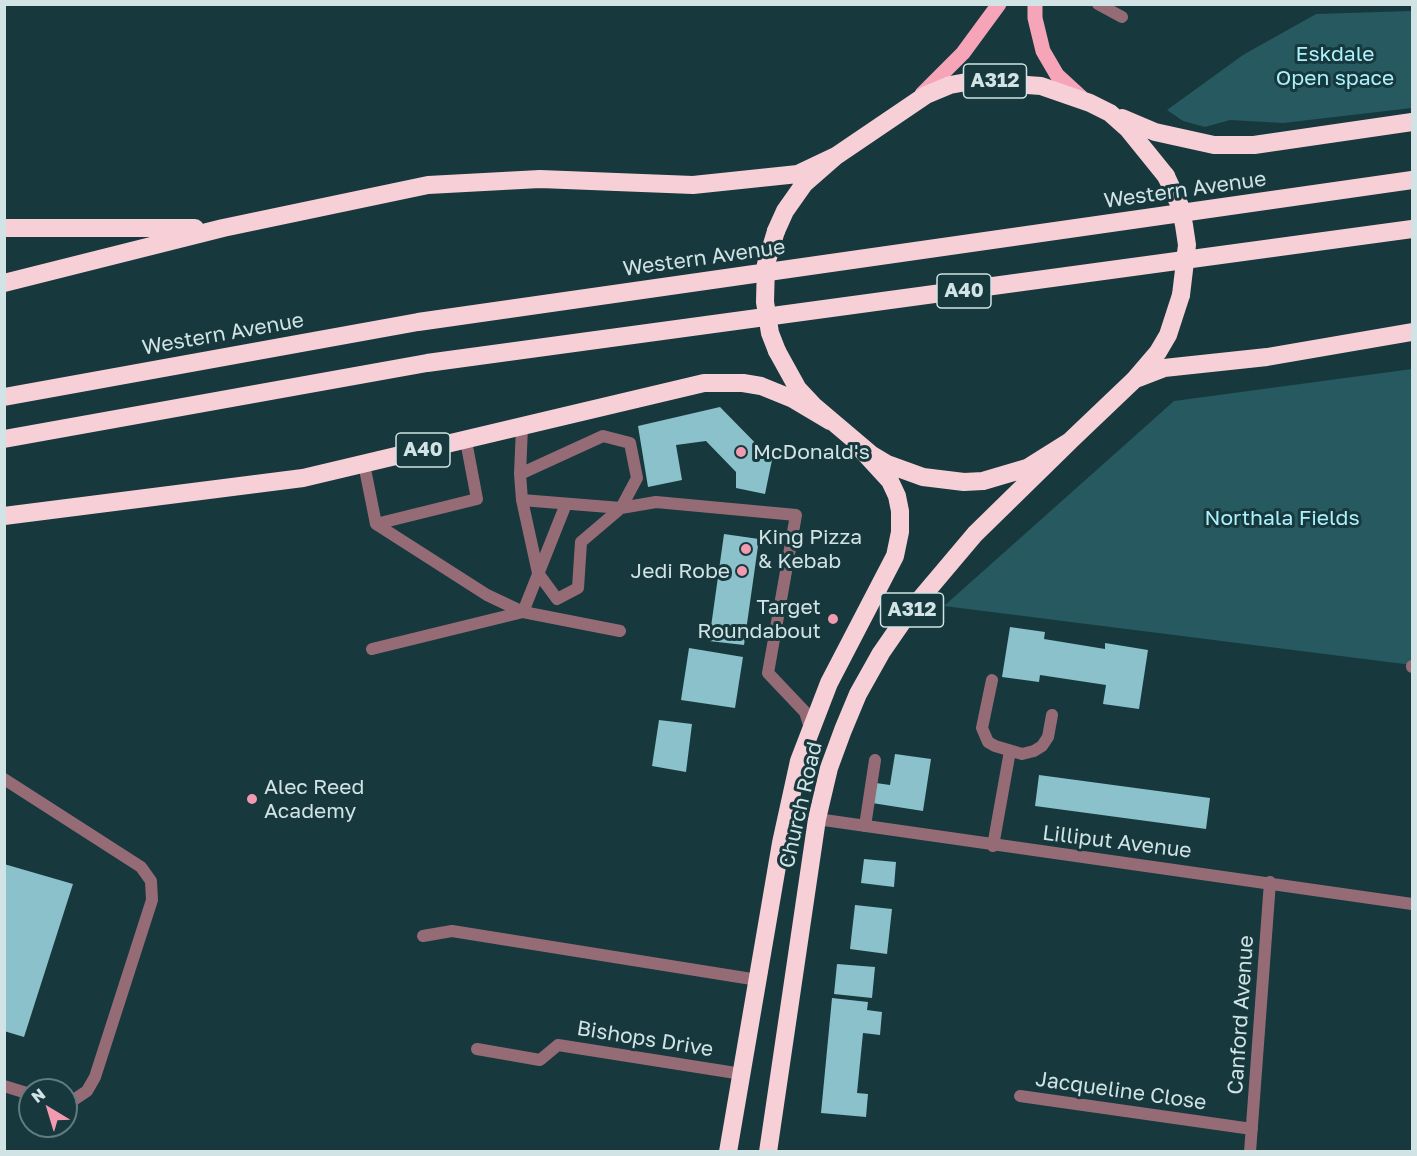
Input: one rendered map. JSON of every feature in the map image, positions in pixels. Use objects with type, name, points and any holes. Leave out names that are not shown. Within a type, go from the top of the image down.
[{"type":"highway","name":"A312","points":[[972,81],[1041,86],[1090,103],[1110,113],[1128,129],[1166,176],[1180,206],[1186,245],[1181,295],[1168,335],[1134,380],[1070,441],[1026,468],[1005,476],[964,482],[904,471],[856,444],[830,422],[798,389],[777,351],[765,302],[766,264],[776,231],[785,212],[804,184],[836,156],[903,109],[950,85],[972,81]]},
{"type":"highway","points":[[1110,113],[1155,132],[1214,145],[1254,145],[1413,122]]},
{"type":"highway","points":[[4,283],[223,228],[356,198],[428,185],[540,178],[705,184],[798,174],[836,156]]},
{"type":"highway","name":"Western Avenue","points":[[4,397],[418,321],[1413,180]]},
{"type":"highway","points":[[4,228],[223,228]]},
{"type":"highway","name":"A40","points":[[4,439],[427,363],[1413,229]]},
{"type":"highway","points":[[1134,380],[1164,368],[1267,357],[1413,332]]},
{"type":"highway","name":"A40","points":[[4,516],[303,478],[522,428],[704,383],[726,382],[761,386],[778,392],[830,422]]},
{"type":"highway","name":"Church Road","points":[[768,1152],[817,819],[830,768],[858,694],[881,653],[910,612],[975,534],[1070,441]]},
{"type":"highway","name":"Church Road","points":[[728,1152],[787,812],[810,728],[846,648],[895,556],[900,532],[900,511],[894,488],[882,469],[856,444]]},
{"type":"main road","name":"A312","points":[[903,109],[924,93],[963,53],[999,4]]},
{"type":"main road","name":"A312","points":[[1035,4],[1039,38],[1050,66],[1065,84],[1090,103]]},
{"type":"street","points":[[1098,4],[1122,17]]},
{"type":"street","points":[[520,474],[603,436],[630,443],[637,478],[621,508],[581,542],[578,588],[557,598],[538,573],[522,500],[520,474],[522,428]]},
{"type":"street","points":[[376,524],[477,499],[466,441]]},
{"type":"street","points":[[364,464],[376,524],[487,595],[524,612],[620,631]]},
{"type":"street","points":[[522,500],[621,508],[656,502],[796,515],[768,673],[789,699],[805,712],[810,728]]},
{"type":"street","points":[[524,612],[566,504]]},
{"type":"street","points":[[372,650],[524,612]]},
{"type":"street","points":[[992,680],[982,728],[988,742],[1010,752],[1022,754],[1042,746],[1048,737],[1052,715]]},
{"type":"street","points":[[993,846],[1010,752]]},
{"type":"street","points":[[865,826],[875,760]]},
{"type":"street","points":[[4,779],[141,867],[151,881],[152,900],[95,1077],[87,1091],[78,1097]]},
{"type":"street","name":"Lilliput Avenue","points":[[817,819],[993,846],[1270,882],[1413,904]]},
{"type":"street","name":"Canford Avenue","points":[[1250,1152],[1270,882]]},
{"type":"street","points":[[423,936],[452,931],[758,980]]},
{"type":"street","name":"Bishops Drive","points":[[477,1049],[540,1060],[558,1045],[742,1074]]},
{"type":"street","name":"Jacqueline Close","points":[[1020,1096],[1252,1129]]},
{"type":"green space","name":"Eskdale Open space","points":[[1412,11],[1412,108],[1283,123],[1230,120],[1205,127],[1183,121],[1167,110],[1243,55],[1316,14]]},
{"type":"green space","name":"Northala Fields","points":[[1412,369],[1412,665],[944,606],[1174,401]]},
{"type":"building","name":"McDonald's","points":[[720,407],[772,460],[765,494],[736,488],[736,472],[706,441],[676,445],[682,480],[648,487],[638,426]]},
{"type":"building","points":[[724,534],[759,539],[744,645],[709,641]]},
{"type":"building","points":[[1010,627],[1045,632],[1044,639],[1105,649],[1105,643],[1148,650],[1139,709],[1103,704],[1106,685],[1040,675],[1039,682],[1002,677]]},
{"type":"building","points":[[689,648],[743,657],[735,708],[681,700]]},
{"type":"building","points":[[659,720],[692,724],[686,772],[652,766]]},
{"type":"building","points":[[895,754],[931,759],[923,811],[872,803],[876,783],[890,785]]},
{"type":"building","points":[[1039,775],[1210,798],[1206,829],[1035,806]]},
{"type":"building","points":[[864,859],[896,862],[894,887],[861,883]]},
{"type":"building","points":[[4,864],[73,884],[24,1037],[4,1031]]},
{"type":"building","points":[[855,905],[892,909],[887,954],[850,949]]},
{"type":"building","points":[[837,964],[875,967],[872,998],[834,994]]},
{"type":"building","points":[[832,998],[868,1002],[867,1010],[882,1012],[880,1035],[863,1033],[857,1093],[868,1094],[866,1117],[821,1113]]},
{"type":"place","name":"McDonald's","points":[[741,452]]},
{"type":"place","name":"King Pizza & Kebab","points":[[746,549]]},
{"type":"place","name":"Jedi Robe","points":[[742,571]]},
{"type":"place","name":"Target Roundabout","points":[[833,619]]},
{"type":"place","name":"Alec Reed Academy","points":[[252,799]]}]
